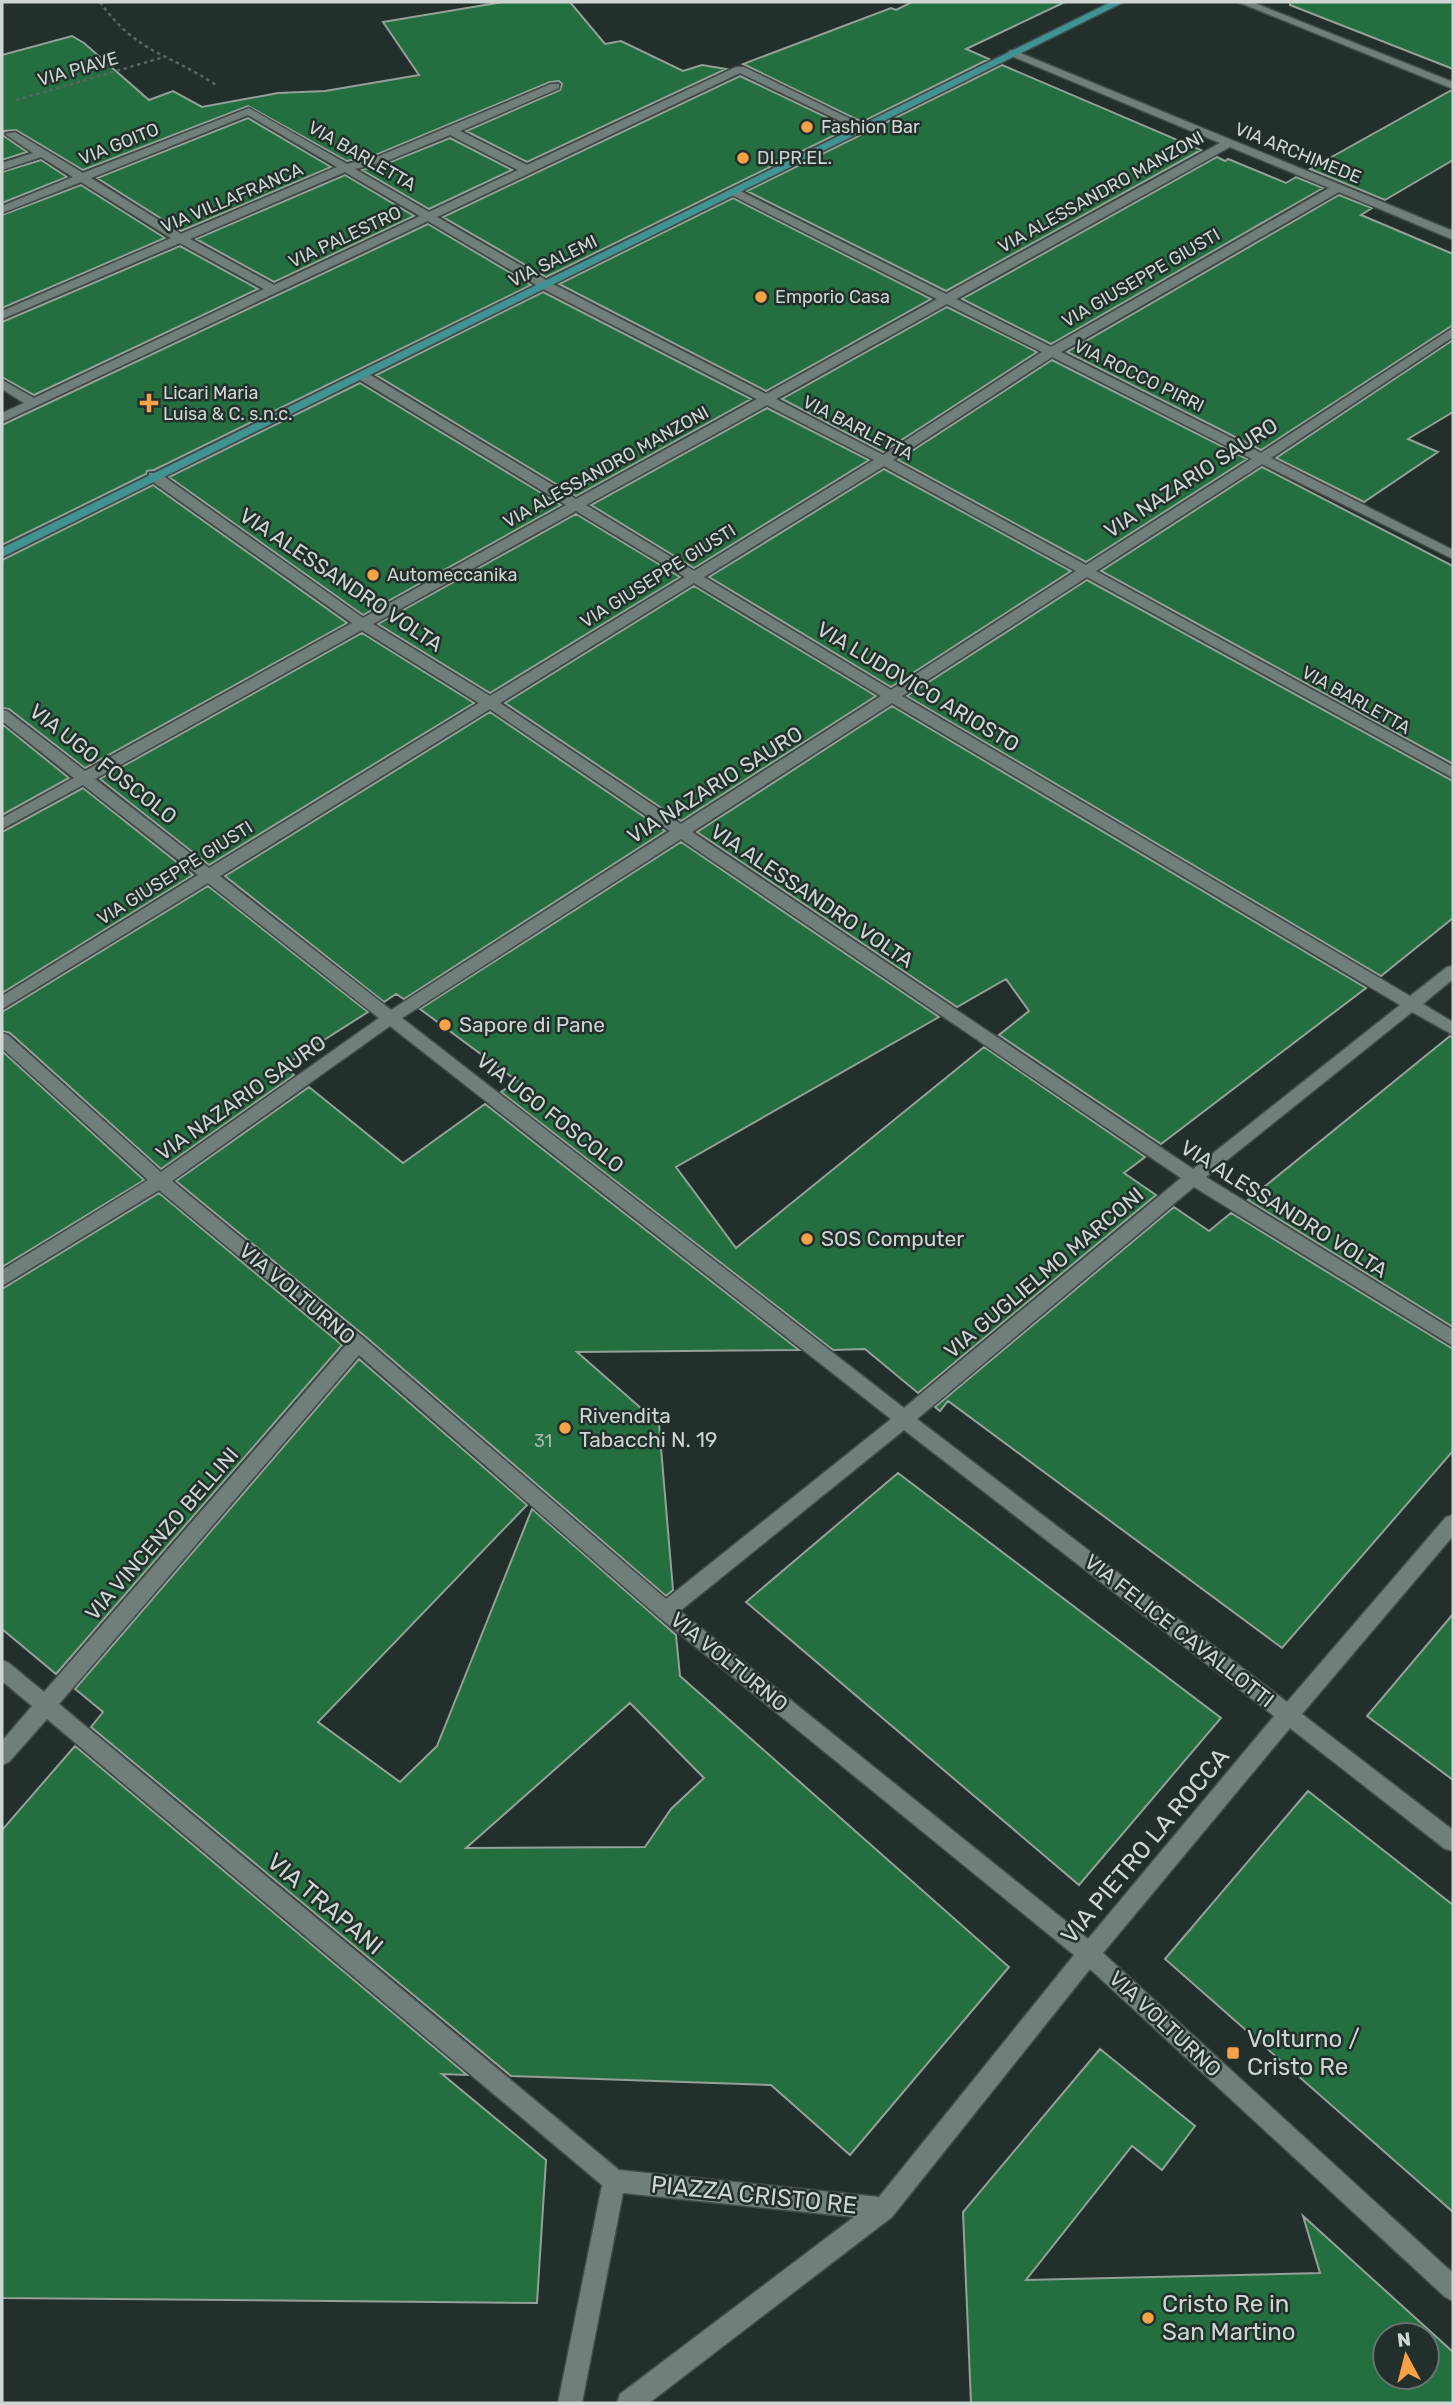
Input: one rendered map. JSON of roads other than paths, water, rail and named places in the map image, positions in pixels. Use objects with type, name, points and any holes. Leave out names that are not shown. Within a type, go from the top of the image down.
[{"type":"main road","name":"VIA SALEMI","points":[[2,553],[1119,2]]},
{"type":"street","points":[[1243,2],[1453,86]]},
{"type":"street","name":"VIA ARCHIMEDE","points":[[1013,54],[1453,235]]},
{"type":"street","name":"VIA PALESTRO","points":[[2,418],[740,69],[865,129]]},
{"type":"street","name":"VIA VILLAFRANCA","points":[[2,315],[347,167],[383,159],[555,86]]},
{"type":"street","name":"VIA BARLETTA","points":[[250,111],[547,286],[884,460],[1453,773]]},
{"type":"street","name":"VIA GOITO","points":[[2,210],[250,111]]},
{"type":"street","points":[[450,130],[528,170]]},
{"type":"street","points":[[10,134],[181,239],[274,290]]},
{"type":"street","name":"VIA ALESSANDRO MANZONI","points":[[2,824],[1228,143]]},
{"type":"street","points":[[2,167],[40,154]]},
{"type":"street","name":"VIA GIUSEPPE GIUSTI","points":[[2,1003],[884,460],[1050,352],[1338,188]]},
{"type":"street","name":"VIA ROCCO PIRRI","points":[[734,192],[1264,457],[1453,555]]},
{"type":"street","name":"VIA NAZARIO SAURO","points":[[2,1279],[160,1181],[392,1017],[893,697],[1453,332]]},
{"type":"street","name":"VIA LUDOVICO ARIOSTO","points":[[363,376],[893,697],[1453,1028]]},
{"type":"street","points":[[2,384],[33,403]]},
{"type":"street","name":"VIA ALESSANDRO VOLTA","points":[[154,476],[361,623],[489,702],[1194,1178],[1453,1339]]},
{"type":"street","name":"VIA UGO FOSCOLO","points":[[2,714],[904,1419]]},
{"type":"street","name":"VIA GUGLIELMO MARCONI","points":[[666,1611],[904,1419],[1194,1178],[1453,971]]},
{"type":"street","name":"VIA VOLTURNO","points":[[2,1039],[160,1181],[358,1344],[666,1611],[1088,1954],[1453,2289]]},
{"type":"street","name":"VIA VINCENZO BELLINI","points":[[2,1756],[358,1344]]},
{"type":"street","name":"VIA FELICE CAVALLOTTI","points":[[904,1419],[1453,1842]]},
{"type":"street","name":"VIA PIETRO LA ROCCA","points":[[884,2209],[1088,1954],[1453,1523]]},
{"type":"street","name":"VIA TRAPANI","points":[[2,1669],[614,2180]]},
{"type":"street","points":[[570,2403],[614,2180]]},
{"type":"street","name":"PIAZZA CRISTO RE","points":[[614,2180],[884,2209]]},
{"type":"street","name":"PIAZZA CRISTO RE","points":[[629,2403],[884,2209]]},
{"type":"place","name":"Fashion Bar","points":[[807,127]]},
{"type":"place","name":"DI.PR.EL.","points":[[743,158]]},
{"type":"place","name":"Emporio Casa","points":[[761,297]]},
{"type":"place","name":"Licari Maria Luisa & C. s.n.c.","points":[[149,403]]},
{"type":"place","name":"Automeccanika","points":[[373,575]]},
{"type":"place","name":"Sapore di Pane","points":[[445,1025]]},
{"type":"place","name":"SOS Computer","points":[[807,1239]]},
{"type":"place","name":"Rivendita Tabacchi N. 19","points":[[565,1428]]},
{"type":"place","name":"Volturno / Cristo Re","points":[[1233,2053]]},
{"type":"place","name":"Cristo Re in San Martino","points":[[1148,2318]]}]
